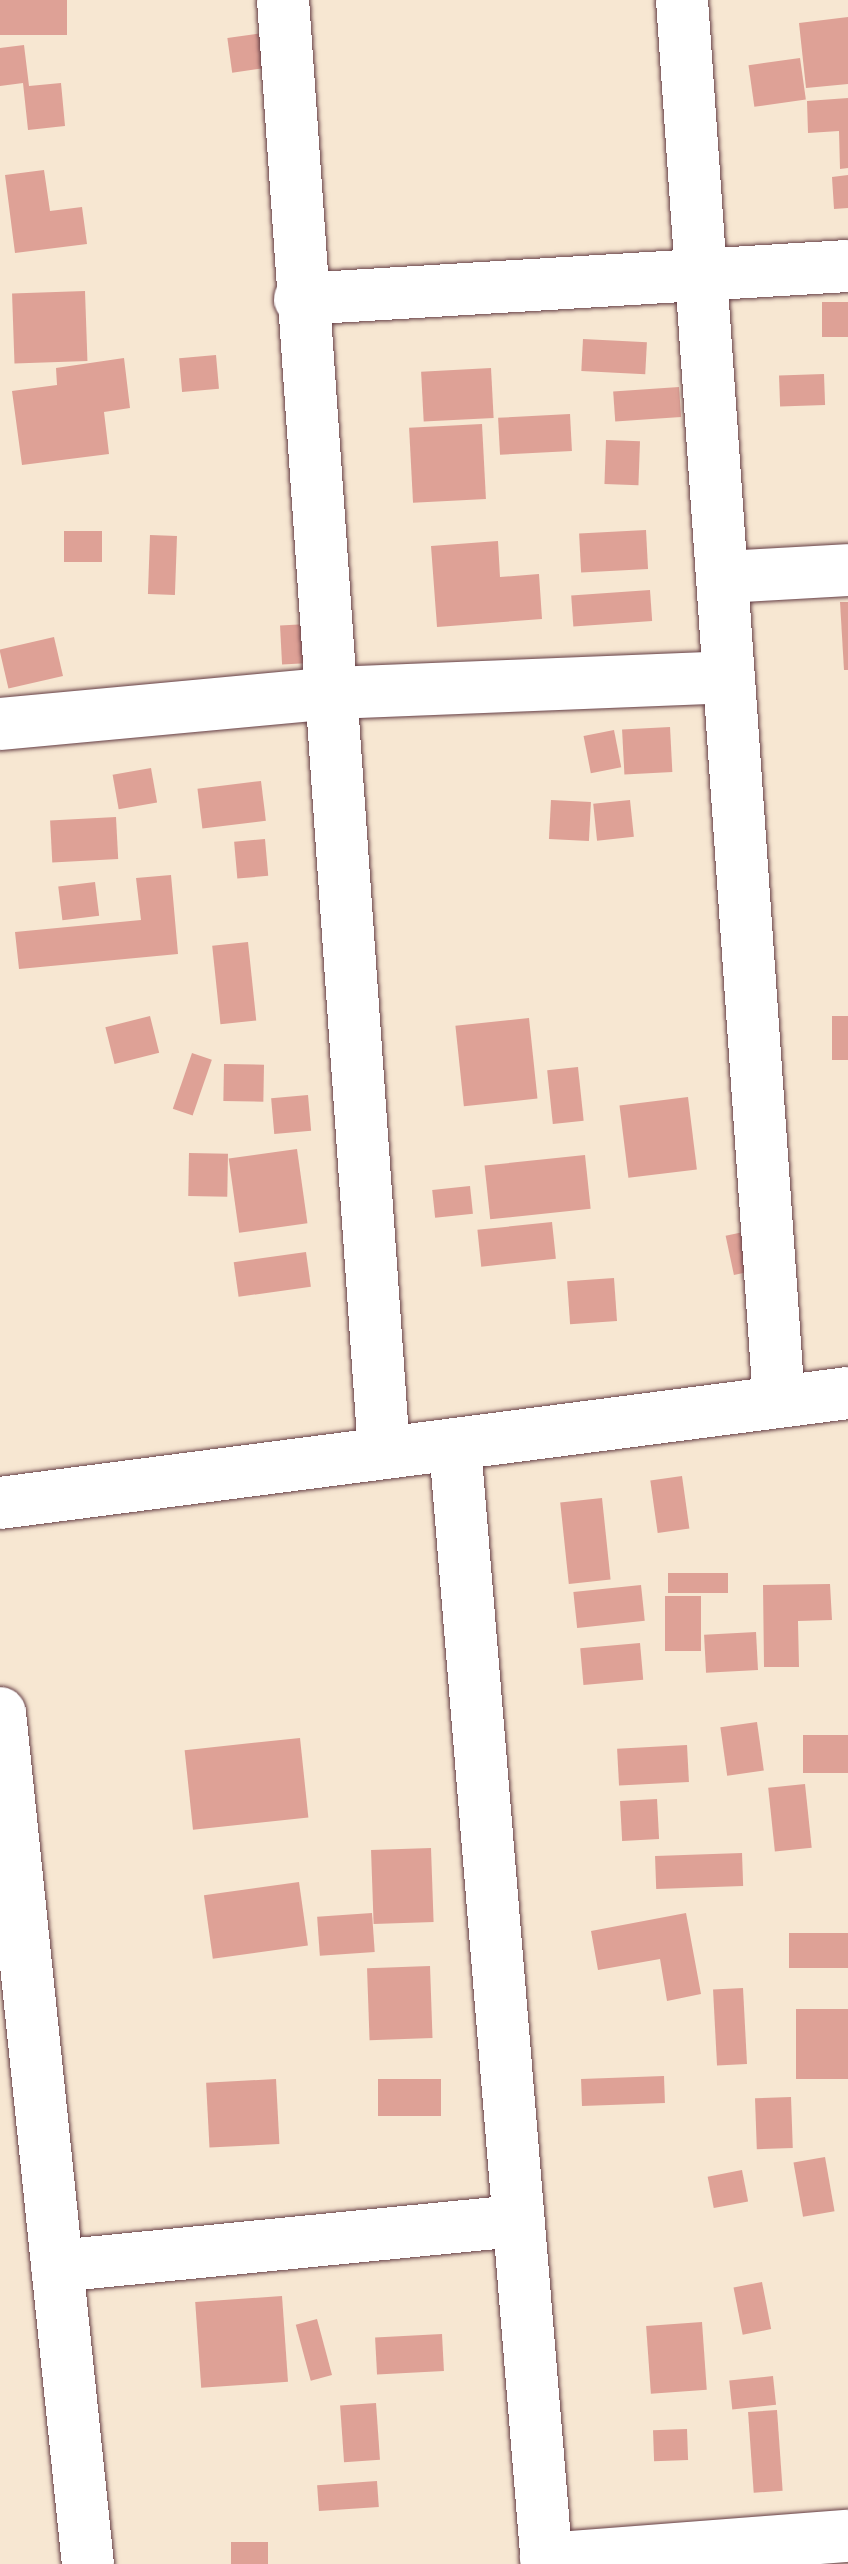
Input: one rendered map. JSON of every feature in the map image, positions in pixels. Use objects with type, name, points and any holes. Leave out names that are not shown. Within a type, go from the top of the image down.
[{"type":"street","points":[[283,0],[300,299],[334,693],[384,1452]]},
{"type":"street","points":[[682,0],[779,1402]]},
{"type":"street","points":[[300,299],[848,266]]},
{"type":"street","points":[[724,577],[848,570]]},
{"type":"street","points":[[0,724],[334,693],[726,677]]},
{"type":"street","points":[[0,1502],[848,1393]]},
{"type":"street","points":[[455,1446],[546,2562],[848,2536]]},
{"type":"street","points":[[0,1713],[88,2564]]},
{"type":"street","points":[[57,2266],[519,2222]]},
{"type":"building","points":[[0,0],[67,0],[67,35],[0,35]]},
{"type":"building","points":[[848,17],[848,84],[806,88],[799,23]]},
{"type":"building","points":[[263,33],[268,68],[232,73],[227,38]]},
{"type":"building","points":[[24,45],[29,86],[61,83],[65,126],[28,130],[23,83],[0,86],[0,48]]},
{"type":"building","points":[[800,58],[806,100],[754,107],[749,65]]},
{"type":"building","points":[[848,98],[848,168],[840,169],[839,131],[808,133],[807,101]]},
{"type":"building","points":[[44,170],[50,211],[82,207],[87,244],[15,253],[5,175]]},
{"type":"building","points":[[848,175],[848,208],[834,209],[832,177]]},
{"type":"building","points":[[85,291],[87,361],[14,364],[12,294]]},
{"type":"building","points":[[822,302],[848,302],[848,337],[822,337]]},
{"type":"building","points":[[583,339],[647,342],[645,374],[581,371]]},
{"type":"building","points":[[216,355],[219,389],[182,392],[179,358]]},
{"type":"building","points":[[124,358],[130,408],[104,412],[109,454],[22,465],[12,391],[57,385],[56,368]]},
{"type":"building","points":[[491,368],[494,418],[424,422],[421,372]]},
{"type":"building","points":[[824,374],[825,405],[780,407],[779,376]]},
{"type":"building","points":[[679,387],[681,417],[615,422],[613,392]]},
{"type":"building","points":[[570,414],[572,451],[500,455],[498,418]]},
{"type":"building","points":[[482,424],[486,499],[413,503],[409,428]]},
{"type":"building","points":[[606,440],[640,441],[638,485],[604,484]]},
{"type":"building","points":[[646,530],[648,569],[581,572],[579,534]]},
{"type":"building","points":[[64,531],[102,531],[102,562],[64,562]]},
{"type":"building","points":[[150,535],[177,536],[175,595],[148,594]]},
{"type":"building","points":[[498,541],[500,577],[539,574],[542,619],[437,627],[431,546]]},
{"type":"building","points":[[650,590],[652,621],[573,626],[571,596]]},
{"type":"building","points":[[840,602],[848,602],[848,670],[844,670]]},
{"type":"building","points":[[308,624],[310,663],[282,664],[280,625]]},
{"type":"building","points":[[54,637],[63,676],[8,689],[0,649]]},
{"type":"building","points":[[670,727],[672,772],[624,774],[622,730]]},
{"type":"building","points":[[614,730],[621,767],[591,773],[584,736]]},
{"type":"building","points":[[151,768],[157,802],[119,809],[113,775]]},
{"type":"building","points":[[261,781],[266,821],[202,829],[197,789]]},
{"type":"building","points":[[551,800],[591,802],[589,841],[549,839]]},
{"type":"building","points":[[630,800],[634,837],[597,841],[593,804]]},
{"type":"building","points":[[116,817],[118,859],[52,862],[50,820]]},
{"type":"building","points":[[265,839],[268,876],[237,879],[234,842]]},
{"type":"building","points":[[171,875],[178,954],[19,969],[15,932],[141,920],[136,878]]},
{"type":"building","points":[[95,882],[99,916],[62,920],[58,887]]},
{"type":"building","points":[[248,942],[256,1021],[220,1024],[212,946]]},
{"type":"building","points":[[150,1016],[159,1053],[115,1064],[105,1027]]},
{"type":"building","points":[[832,1016],[848,1016],[848,1060],[832,1060]]},
{"type":"building","points":[[529,1018],[537,1099],[464,1106],[455,1026]]},
{"type":"building","points":[[192,1053],[212,1060],[193,1116],[173,1109]]},
{"type":"building","points":[[224,1064],[264,1065],[263,1102],[223,1101]]},
{"type":"building","points":[[578,1067],[584,1121],[553,1124],[547,1070]]},
{"type":"building","points":[[308,1095],[311,1131],[274,1134],[271,1098]]},
{"type":"building","points":[[688,1097],[697,1169],[628,1178],[620,1105]]},
{"type":"building","points":[[297,1149],[307,1223],[239,1233],[229,1159]]},
{"type":"building","points":[[189,1153],[228,1154],[227,1197],[188,1196]]},
{"type":"building","points":[[585,1155],[591,1209],[490,1219],[485,1166]]},
{"type":"building","points":[[470,1186],[473,1214],[435,1218],[432,1190]]},
{"type":"building","points":[[552,1222],[556,1259],[481,1267],[477,1230]]},
{"type":"building","points":[[753,1230],[761,1269],[734,1275],[726,1236]]},
{"type":"building","points":[[306,1252],[311,1287],[239,1297],[234,1262]]},
{"type":"building","points":[[614,1278],[617,1321],[570,1324],[567,1281]]},
{"type":"building","points":[[682,1476],[689,1528],[658,1533],[650,1480]]},
{"type":"building","points":[[602,1498],[611,1580],[569,1584],[560,1502]]},
{"type":"building","points":[[668,1573],[728,1573],[728,1593],[668,1593]]},
{"type":"building","points":[[830,1584],[832,1620],[798,1621],[799,1667],[764,1667],[763,1585]]},
{"type":"building","points":[[641,1585],[645,1621],[577,1628],[573,1592]]},
{"type":"building","points":[[665,1596],[701,1596],[701,1651],[665,1651]]},
{"type":"building","points":[[756,1632],[758,1670],[706,1673],[704,1635]]},
{"type":"building","points":[[640,1643],[643,1680],[583,1685],[580,1648]]},
{"type":"building","points":[[757,1722],[764,1771],[727,1776],[720,1727]]},
{"type":"building","points":[[803,1735],[848,1735],[848,1773],[803,1773]]},
{"type":"building","points":[[300,1738],[308,1818],[193,1830],[185,1750]]},
{"type":"building","points":[[687,1745],[689,1782],[619,1786],[617,1749]]},
{"type":"building","points":[[805,1784],[812,1848],[775,1852],[768,1788]]},
{"type":"building","points":[[657,1799],[659,1839],[622,1841],[620,1801]]},
{"type":"building","points":[[431,1848],[434,1922],[374,1924],[371,1850]]},
{"type":"building","points":[[742,1853],[743,1886],[656,1889],[655,1856]]},
{"type":"building","points":[[299,1882],[308,1945],[213,1959],[204,1895]]},
{"type":"building","points":[[372,1913],[375,1952],[320,1956],[317,1917]]},
{"type":"building","points":[[686,1913],[701,1994],[667,2001],[660,1959],[598,1970],[591,1931]]},
{"type":"building","points":[[789,1933],[848,1933],[848,1968],[789,1968]]},
{"type":"building","points":[[430,1966],[433,2038],[370,2040],[367,1968]]},
{"type":"building","points":[[743,1988],[747,2064],[717,2065],[713,1990]]},
{"type":"building","points":[[796,2009],[848,2009],[848,2079],[796,2079]]},
{"type":"building","points":[[664,2076],[665,2103],[582,2106],[581,2079]]},
{"type":"building","points":[[276,2079],[279,2144],[209,2148],[206,2083]]},
{"type":"building","points":[[378,2079],[441,2079],[441,2116],[378,2116]]},
{"type":"building","points":[[791,2097],[793,2148],[757,2149],[755,2098]]},
{"type":"building","points":[[825,2157],[835,2211],[803,2217],[793,2163]]},
{"type":"building","points":[[742,2170],[748,2201],[714,2208],[708,2177]]},
{"type":"building","points":[[762,2282],[771,2329],[743,2335],[734,2288]]},
{"type":"building","points":[[282,2296],[288,2382],[201,2388],[195,2302]]},
{"type":"building","points":[[317,2319],[332,2375],[311,2381],[296,2325]]},
{"type":"building","points":[[702,2322],[707,2390],[651,2394],[646,2326]]},
{"type":"building","points":[[442,2334],[444,2371],[377,2374],[375,2338]]},
{"type":"building","points":[[773,2376],[776,2405],[732,2409],[729,2381]]},
{"type":"building","points":[[376,2403],[380,2460],[344,2462],[340,2406]]},
{"type":"building","points":[[777,2410],[783,2491],[754,2493],[748,2412]]},
{"type":"building","points":[[687,2429],[688,2460],[654,2461],[653,2430]]},
{"type":"building","points":[[377,2481],[379,2507],[319,2511],[317,2485]]},
{"type":"building","points":[[231,2542],[268,2542],[268,2564],[231,2564]]}]
